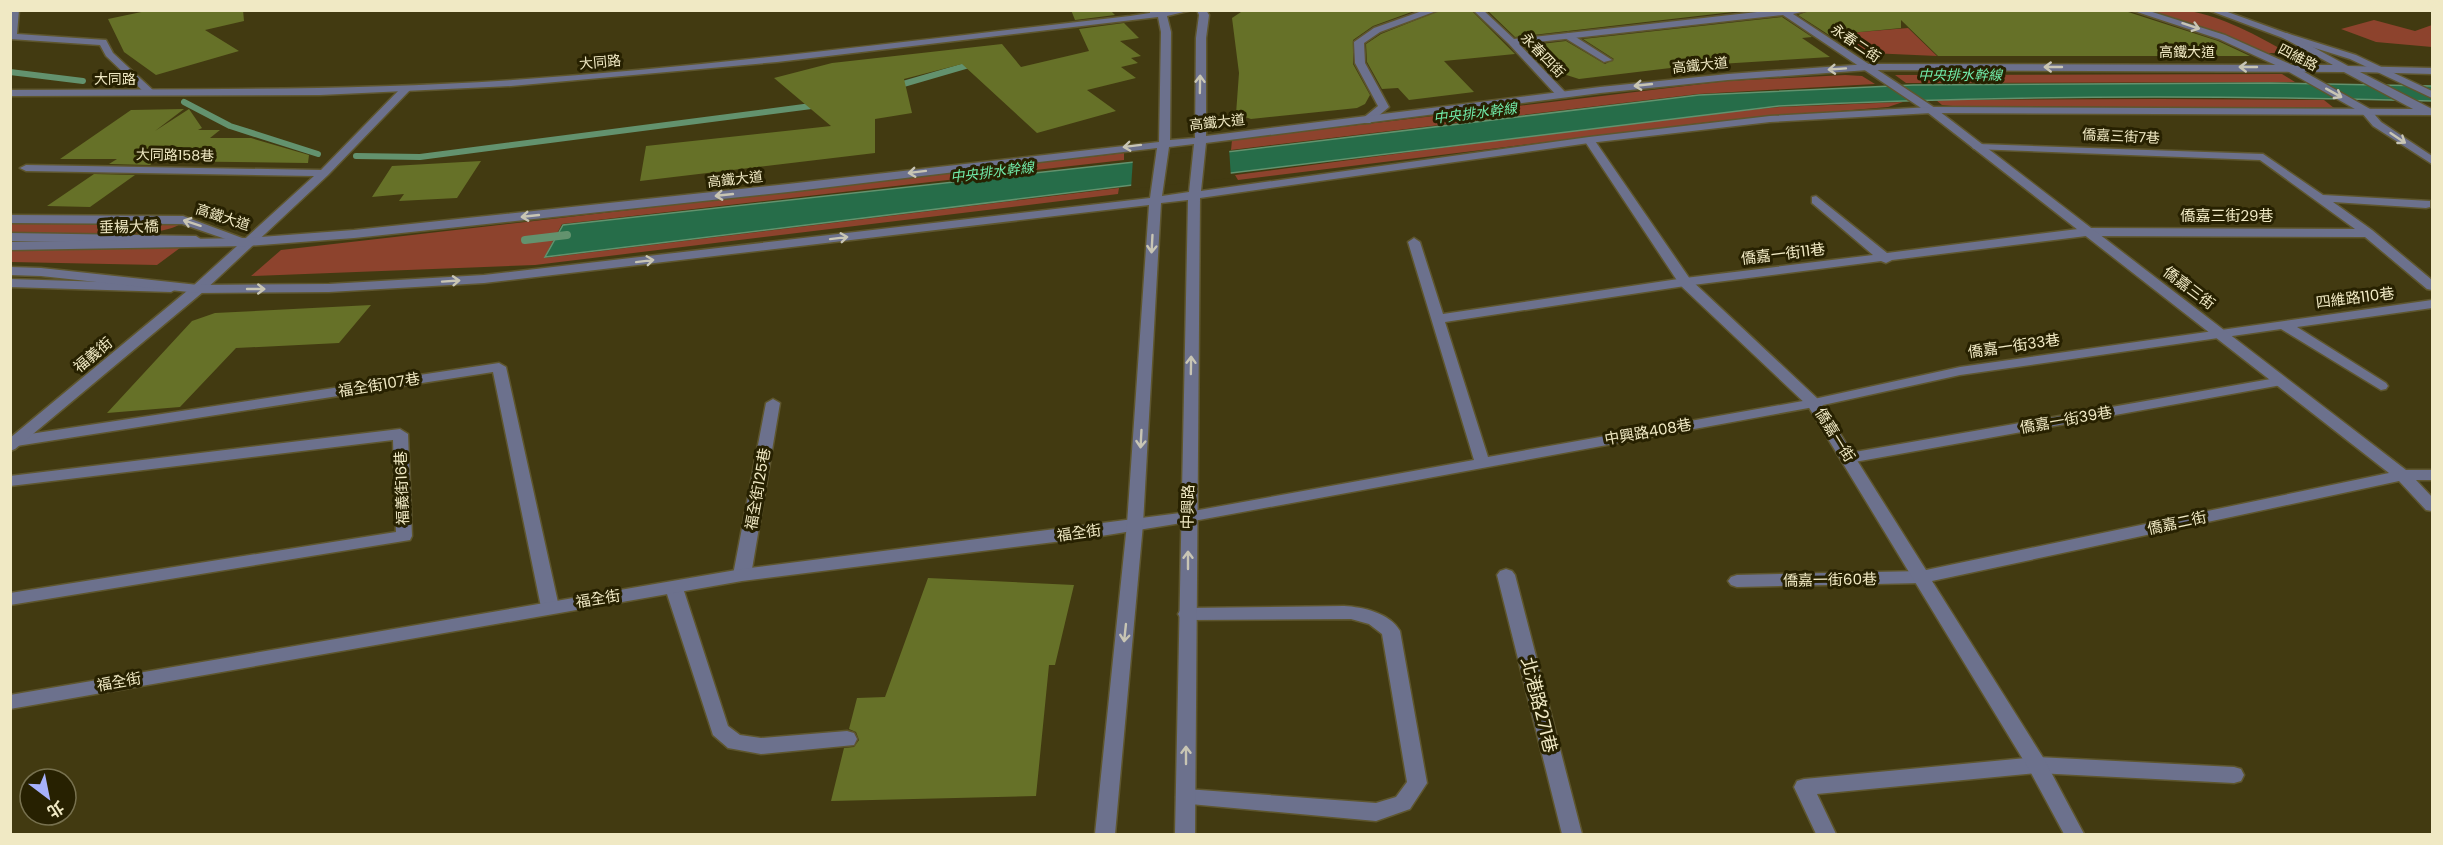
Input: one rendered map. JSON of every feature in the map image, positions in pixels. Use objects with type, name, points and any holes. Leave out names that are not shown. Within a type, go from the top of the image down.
[{"type":"street","points":[[14,10],[12,37],[103,42],[109,54],[150,92]]},
{"type":"street","points":[[1105,834],[1135,524],[1156,193],[1164,145],[1166,32],[1162,15],[1150,10]]},
{"type":"street","name":"大同路","points":[[10,93],[406,89],[546,80],[709,65],[1162,15],[1188,10]]},
{"type":"street","points":[[1200,140],[1201,38],[1204,15],[1201,10]]},
{"type":"street","points":[[1366,121],[1384,107],[1360,63],[1359,42],[1377,30],[1435,10]]},
{"type":"street","name":"永春四街","points":[[1477,10],[1512,42],[1562,94]]},
{"type":"street","points":[[1512,42],[1806,10]]},
{"type":"street","name":"四維路","points":[[2135,10],[2222,37],[2288,67],[2366,111],[2377,124],[2433,161]]},
{"type":"street","name":"四維路","points":[[2212,10],[2353,57],[2433,95]]},
{"type":"street","name":"永春二街","points":[[1783,12],[1920,103]]},
{"type":"street","points":[[1568,36],[1607,60]]},
{"type":"street","name":"四維路","points":[[2286,36],[2431,113]]},
{"type":"street","name":"高鐵大道","points":[[10,219],[183,220],[247,242],[365,233],[1164,145],[1366,121],[1562,94],[1728,77],[1869,67],[2288,67],[2433,71]]},
{"type":"street","points":[[10,283],[198,289],[324,172],[406,89]]},
{"type":"street","name":"僑嘉三街","points":[[1920,103],[2282,381],[2402,476],[2433,506]]},
{"type":"street","points":[[10,288],[329,288],[484,279],[1194,188],[1759,120],[1931,110],[2431,113]]},
{"type":"street","name":"中興路","points":[[1185,834],[1194,188],[1200,140]]},
{"type":"street","name":"僑嘉一街","points":[[1589,140],[1685,282],[1814,403],[2037,765],[2074,834]]},
{"type":"street","name":"僑嘉三街7巷","points":[[1978,147],[2262,157],[2319,198]]},
{"type":"street","name":"大同路158巷","points":[[26,168],[324,172]]},
{"type":"street","points":[[2319,198],[2427,204]]},
{"type":"street","points":[[2319,198],[2368,233],[2433,286]]},
{"type":"street","points":[[1816,200],[1886,259]]},
{"type":"street","name":"僑嘉一街11巷","points":[[1685,282],[1886,259],[2086,232]]},
{"type":"street","name":"僑嘉三街29巷","points":[[2086,232],[2368,233]]},
{"type":"street","points":[[10,237],[105,237],[247,242]]},
{"type":"street","name":"垂楊大橋","points":[[10,246],[247,242]]},
{"type":"street","points":[[1414,242],[1482,462]]},
{"type":"street","points":[[10,271],[41,272],[198,289]]},
{"type":"street","points":[[1437,319],[1685,282]]},
{"type":"street","name":"福義街","points":[[13,443],[198,289]]},
{"type":"street","name":"四維路110巷","points":[[2220,333],[2433,304]]},
{"type":"street","points":[[2282,324],[2381,386]]},
{"type":"street","name":"僑嘉一街33巷","points":[[1814,403],[1960,371],[2220,333]]},
{"type":"street","name":"福全街107巷","points":[[13,443],[500,367],[550,607]]},
{"type":"street","name":"僑嘉一街39巷","points":[[1849,458],[2282,381]]},
{"type":"street","name":"福全街125巷","points":[[742,575],[773,403]]},
{"type":"street","name":"中興路408巷","points":[[1188,517],[1814,403]]},
{"type":"street","name":"福義街16巷","points":[[10,481],[400,434],[404,536],[10,599]]},
{"type":"street","name":"僑嘉二街","points":[[1922,578],[2402,476],[2433,475]]},
{"type":"street","name":"福全街","points":[[10,702],[742,575],[1188,517]]},
{"type":"street","name":"北港路271巷","points":[[1506,575],[1572,834]]},
{"type":"street","name":"僑嘉一街60巷","points":[[1737,581],[1922,578]]},
{"type":"street","points":[[674,588],[720,730],[735,742],[761,746],[847,739]]},
{"type":"street","points":[[1186,797],[1376,812],[1403,803],[1417,783],[1391,631],[1378,620],[1361,613],[1344,612],[1187,614]]},
{"type":"street","points":[[1826,834],[1804,787],[2037,765],[2234,775]]},
{"type":"shaded area","points":[[2183,10],[2214,17],[2288,53],[2263,53],[2222,33],[2150,11]]},
{"type":"shaded area","points":[[2374,20],[2415,31],[2432,25],[2432,47],[2376,42],[2341,29]]},
{"type":"shaded area","points":[[1908,28],[1937,56],[1870,53],[1837,34]]},
{"type":"shaded area","points":[[2282,74],[2295,82],[1906,83],[1895,75]]},
{"type":"shaded area","points":[[1862,76],[1875,84],[1698,94],[1231,150],[1232,140],[1727,81]]},
{"type":"shaded area","points":[[2270,83],[2432,86],[2432,101],[2105,97],[1779,106],[545,257],[563,225],[1235,151],[1699,95],[1913,85]]},
{"type":"shaded area","points":[[1936,100],[2324,100],[2334,108],[1952,106],[1942,105]]},
{"type":"shaded area","points":[[1903,102],[1888,107],[1709,122],[1238,180],[1235,175],[1685,116],[1780,107]]},
{"type":"shaded area","points":[[1124,153],[1124,160],[562,224],[544,258],[1119,188],[1118,194],[535,265],[251,276],[281,250]]},
{"type":"shaded area","points":[[11,224],[180,224],[168,229],[149,232],[100,234],[11,232]]},
{"type":"shaded area","points":[[184,245],[157,265],[11,262],[11,250]]},
{"type":"pier","points":[[1229,148],[1231,178],[1131,189],[1133,158]]},
{"type":"building","points":[[151,10],[243,10],[244,21],[205,30],[239,51],[156,75],[124,52],[108,19]]},
{"type":"building","points":[[1071,10],[1110,10],[1115,15],[1075,20]]},
{"type":"building","points":[[1244,10],[1417,10],[1373,26],[1353,40],[1353,64],[1370,95],[1365,104],[1357,108],[1251,119],[1236,114],[1239,73],[1232,18]]},
{"type":"building","points":[[1441,10],[1471,10],[1515,54],[1444,61],[1474,92],[1409,100],[1398,88],[1382,89],[1367,62],[1366,44],[1381,34]]},
{"type":"building","points":[[1487,10],[1750,10],[1515,37]]},
{"type":"building","points":[[1811,10],[2122,10],[2218,41],[2250,56],[1938,56],[1901,20],[1901,28],[1829,35],[1798,15]]},
{"type":"building","points":[[1782,17],[1812,37],[1802,38],[1830,57],[1687,66],[1579,79],[1557,72],[1524,46],[1566,41],[1605,64],[1614,59],[1583,39]]},
{"type":"building","points":[[1124,23],[1139,38],[1120,41],[1141,56],[1131,58],[1138,63],[1121,67],[1136,78],[1087,90],[1116,111],[1037,133],[962,64],[904,79],[912,113],[875,119],[875,153],[640,181],[646,146],[831,126],[774,78],[832,63],[1002,44],[1021,67],[1089,51],[1079,29]]},
{"type":"building","points":[[184,109],[155,131],[189,109],[202,128],[198,130],[220,130],[210,138],[251,138],[309,155],[308,163],[155,161],[150,165],[109,164],[117,159],[60,159],[131,110]]},
{"type":"building","points":[[481,161],[457,198],[399,201],[404,194],[372,197],[392,166]]},
{"type":"building","points":[[94,174],[135,175],[90,207],[47,206]]},
{"type":"building","points":[[371,305],[339,343],[236,348],[180,407],[107,413],[192,321],[215,313]]},
{"type":"building","points":[[928,578],[1074,585],[1055,665],[1049,665],[1036,796],[831,801],[844,748],[854,747],[859,740],[856,732],[849,729],[857,698],[885,697]]},
{"type":"waterway","points":[[893,87],[972,64]]},
{"type":"waterway","points":[[10,72],[83,81]]},
{"type":"waterway","points":[[184,102],[230,126],[318,154]]},
{"type":"waterway","points":[[356,156],[420,157],[819,105]]},
{"type":"waterway","name":"中央排水幹線","points":[[525,240],[567,235]]}]
